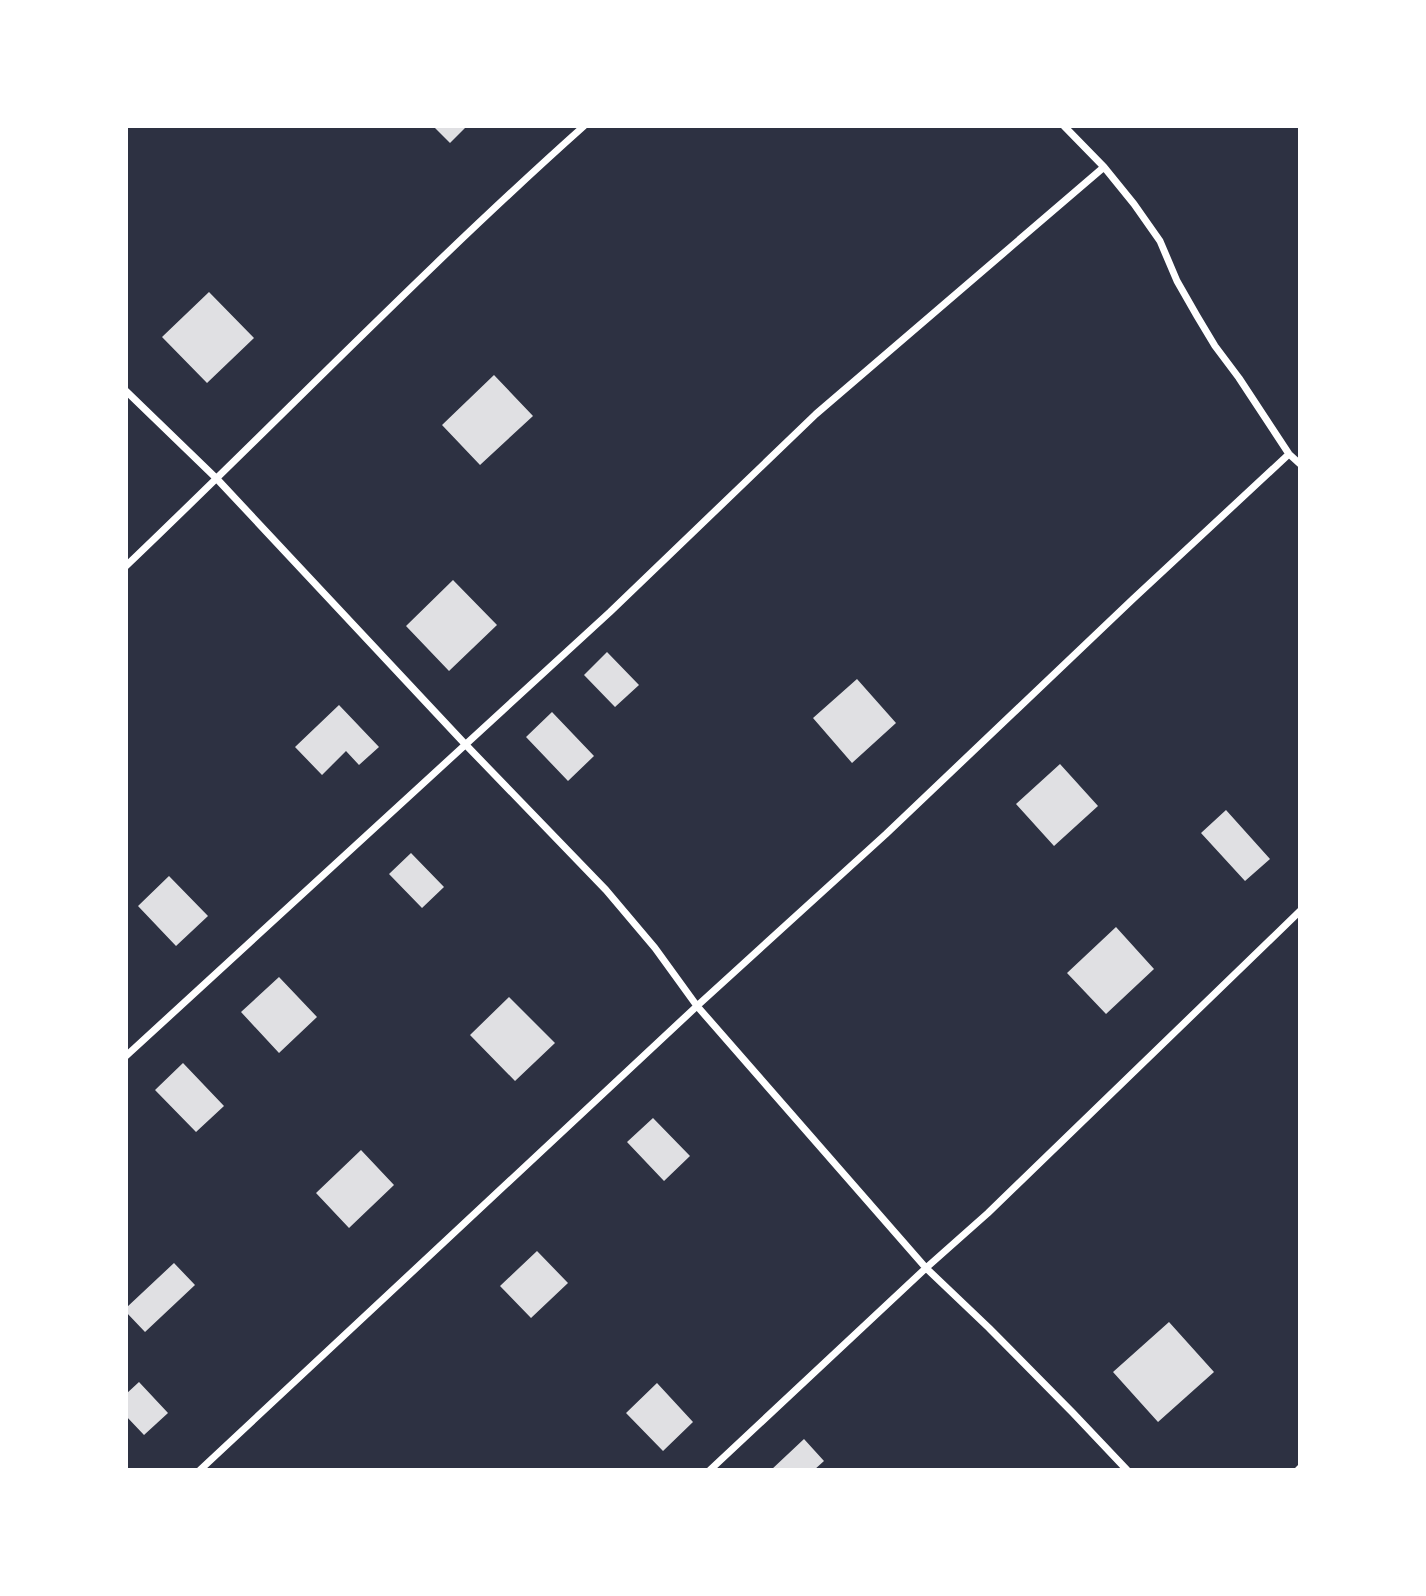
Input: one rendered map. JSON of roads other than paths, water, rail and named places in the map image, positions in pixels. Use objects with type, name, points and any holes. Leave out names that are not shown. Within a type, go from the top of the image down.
[{"type":"street","points":[[126,566],[396,302],[584,126]]},
{"type":"street","points":[[1064,126],[1104,167],[1160,241],[1196,316],[1289,454],[1300,464]]},
{"type":"street","points":[[126,1056],[610,612],[816,414],[1104,167]]},
{"type":"street","points":[[126,391],[217,479],[606,890],[655,948],[697,1006],[926,1268],[999,1338],[1127,1470]]},
{"type":"street","points":[[200,1470],[896,824],[1289,454]]},
{"type":"street","points":[[710,1470],[988,1213],[1300,911]]}]
